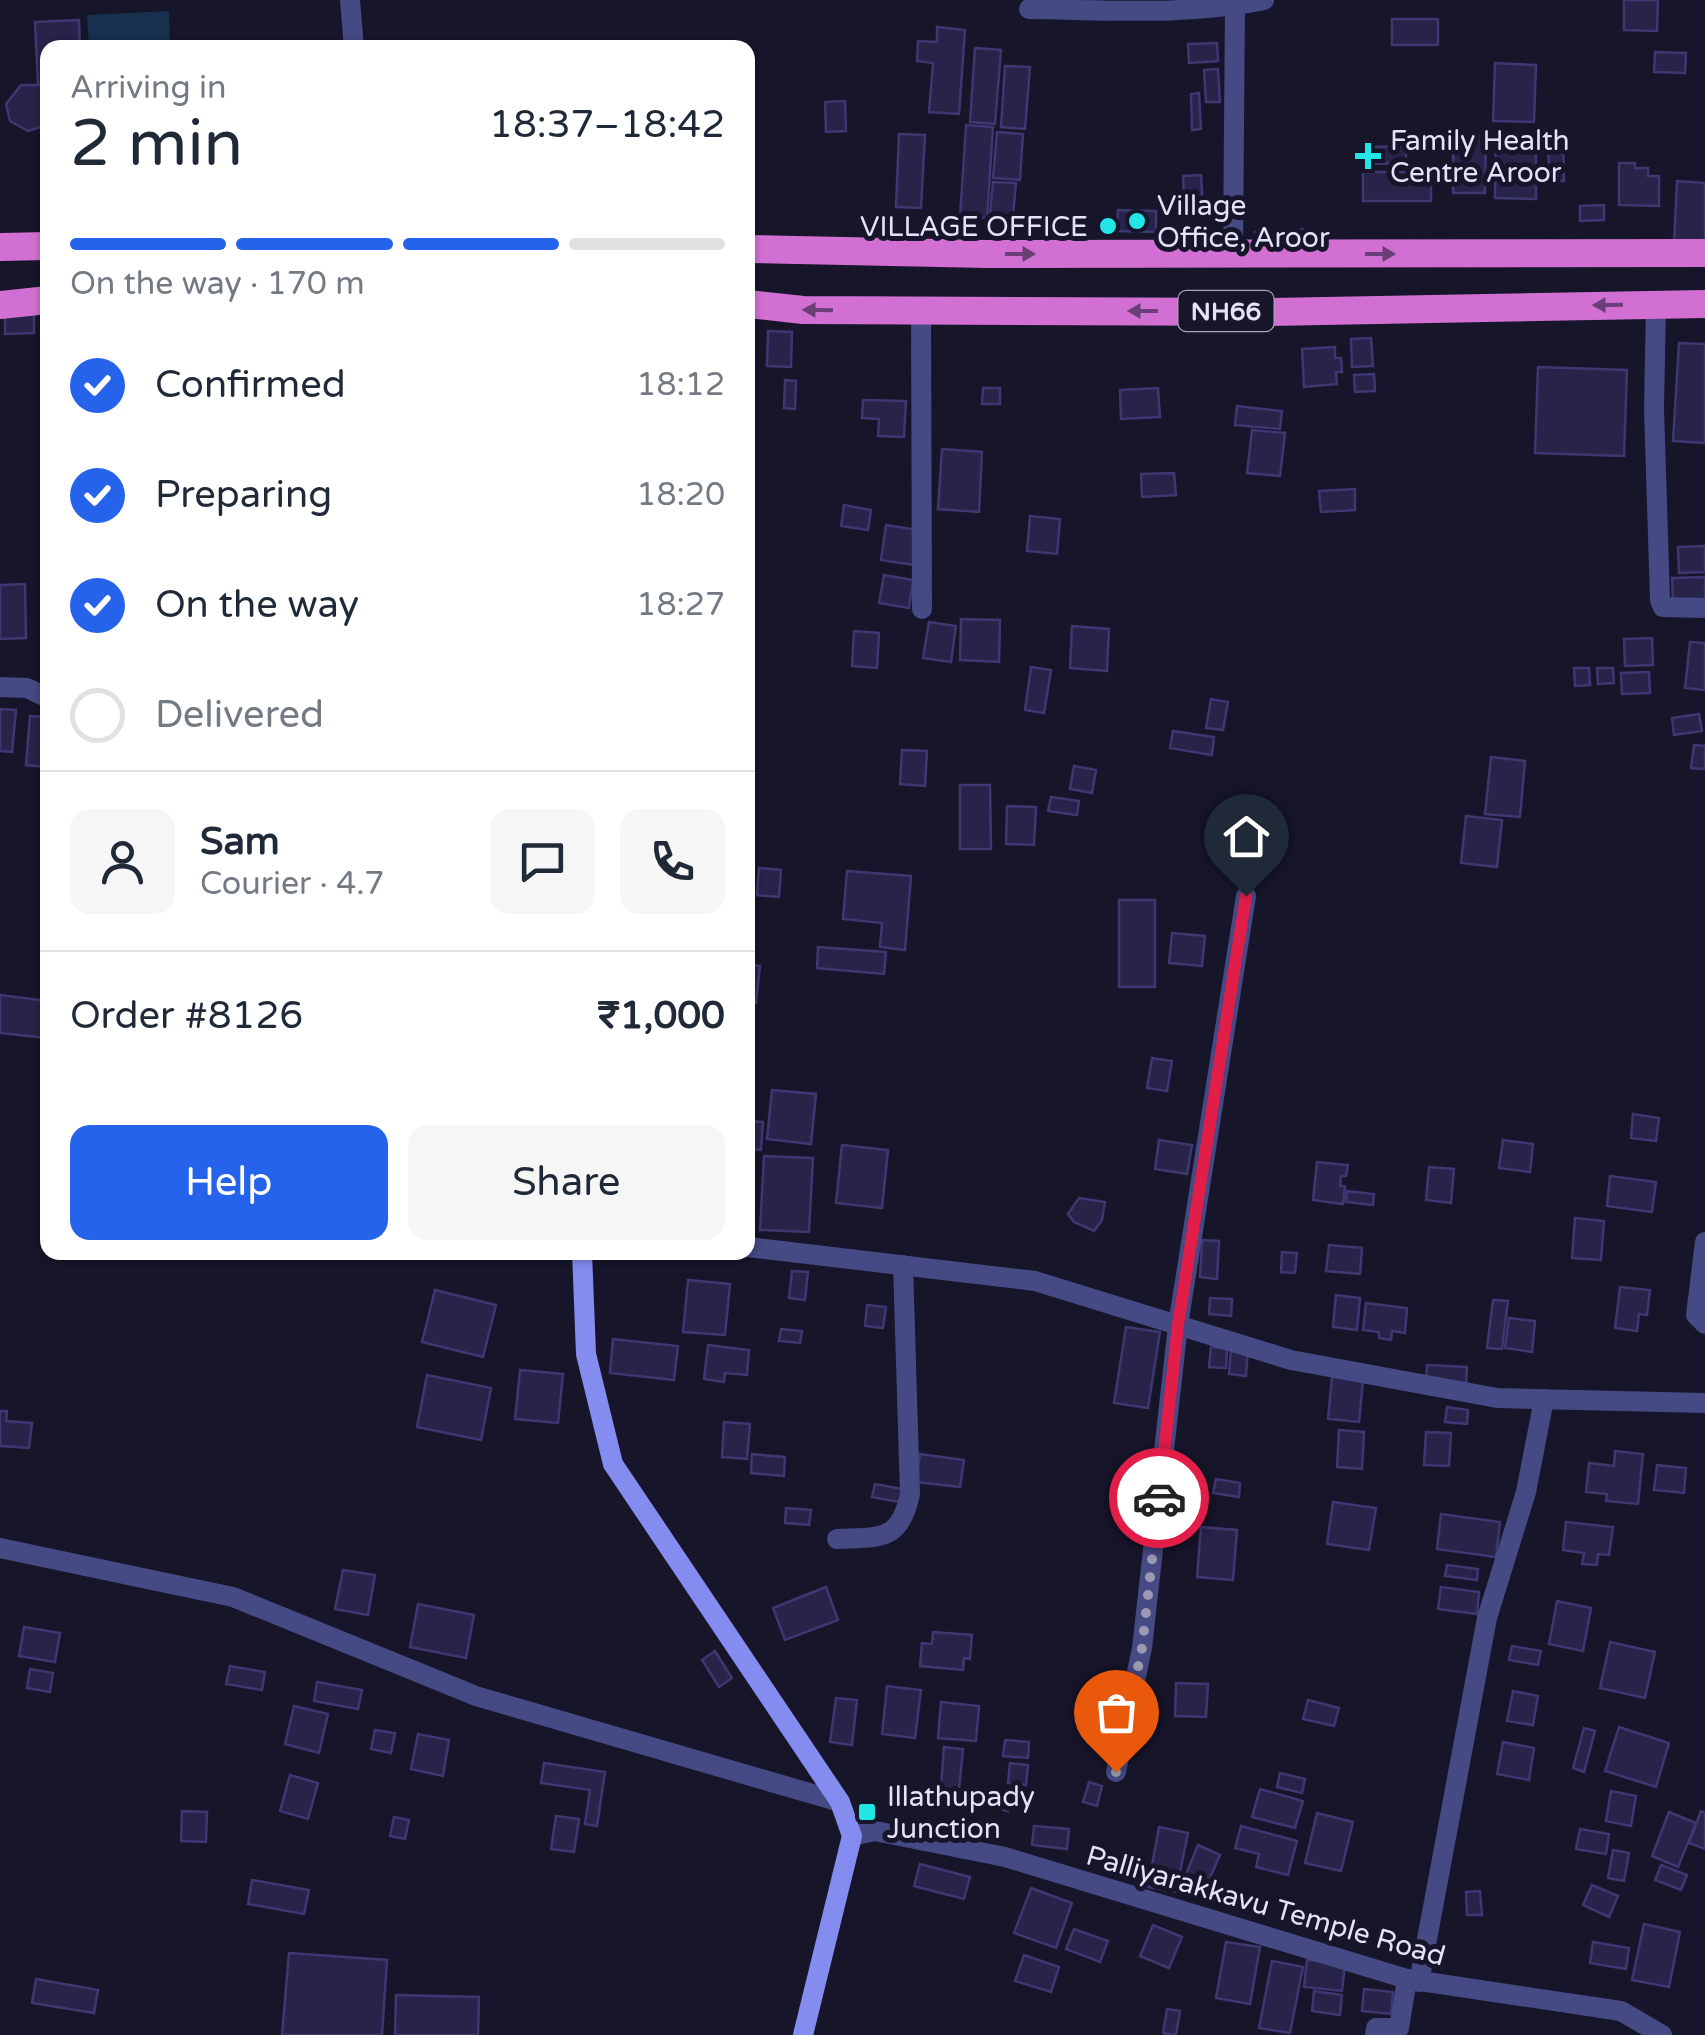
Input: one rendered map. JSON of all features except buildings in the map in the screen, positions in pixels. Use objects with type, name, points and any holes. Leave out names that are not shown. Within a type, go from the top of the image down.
[{"type":"highway","points":[[0,248],[40,246]]},
{"type":"highway","name":"NH66","points":[[755,249],[986,254],[1705,253]]},
{"type":"highway","points":[[0,305],[40,301]]},
{"type":"highway","name":"NH66","points":[[755,305],[803,310],[1266,312],[1705,304]]},
{"type":"main road","points":[[582,1260],[586,1354],[612,1464],[840,1802],[852,1836],[803,2035]]},
{"type":"street","points":[[350,0],[353,40]]},
{"type":"street","points":[[1029,9],[1166,10],[1264,0]]},
{"type":"street","points":[[1234,254],[1235,3]]},
{"type":"street","points":[[1656,304],[1654,410],[1660,600],[1663,607],[1705,608]]},
{"type":"street","points":[[921,310],[922,609]]},
{"type":"street","points":[[0,687],[27,688],[40,694]]},
{"type":"street","points":[[1116,1772],[1142,1648],[1178,1325],[1246,896]]},
{"type":"street","points":[[1705,1242],[1696,1315],[1705,1324]]},
{"type":"street","points":[[755,1248],[1035,1281],[1290,1360],[1497,1398],[1705,1403]]},
{"type":"street","points":[[837,1539],[887,1535],[905,1518],[910,1494],[903,1265]]},
{"type":"street","points":[[1375,2035],[1376,2028],[1399,2028],[1413,1980],[1487,1618],[1526,1492],[1544,1399]]},
{"type":"street","points":[[0,1548],[233,1596],[476,1696],[840,1802]]},
{"type":"street","name":"Palliyarakkavu Temple Road","points":[[852,1836],[874,1831],[1005,1857],[1413,1980],[1621,2012],[1662,2035]]},
{"type":"water","points":[[169,11],[170,40],[89,40],[87,15]]},
{"type":"way so far","points":[[1116,1772],[1142,1648],[1159,1498]]},
{"type":"place","name":"Family Health Centre Aroor","points":[[1368,156]]},
{"type":"place","name":"Village Office, Aroor","points":[[1137,221]]},
{"type":"place","name":"VILLAGE OFFICE","points":[[1108,226]]},
{"type":"place","name":"Illathupady Junction","points":[[867,1812]]},
{"type":"route","points":[[1159,1498],[1178,1325],[1246,896]]}]
